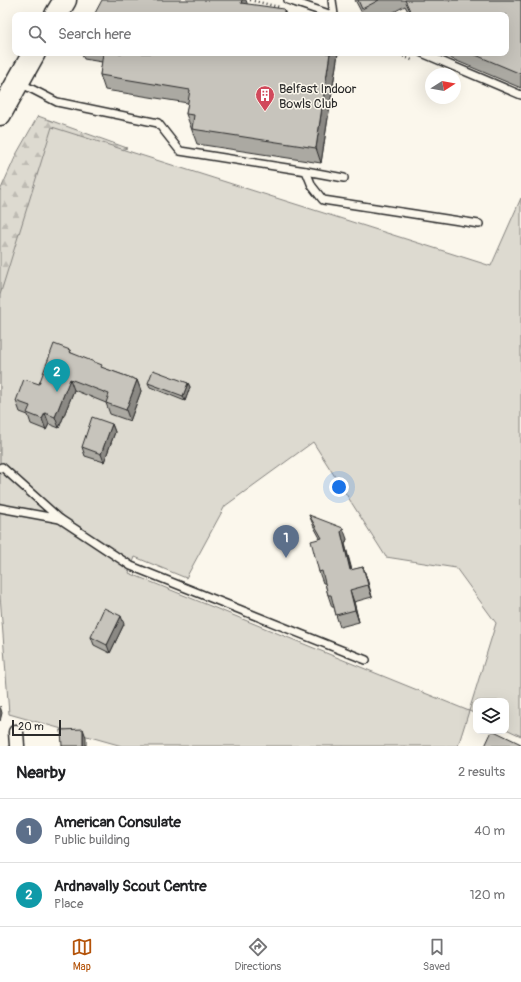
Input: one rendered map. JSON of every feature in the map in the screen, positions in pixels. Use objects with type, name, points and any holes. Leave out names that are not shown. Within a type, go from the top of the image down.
[{"type":"highway","points":[[58,12],[65,0]]},
{"type":"highway","points":[[0,114],[32,56]]},
{"type":"street","points":[[16,732],[17,746]]},
{"type":"lane","points":[[288,0],[324,12]]},
{"type":"lane","points":[[332,0],[333,12]]},
{"type":"lane","points":[[429,56],[521,95]]},
{"type":"lane","points":[[18,82],[57,102],[158,123],[180,151],[344,178]]},
{"type":"lane","points":[[306,171],[312,186],[323,200],[479,224]]},
{"type":"lane","points":[[0,468],[2,467],[60,518],[132,566],[366,660]]},
{"type":"lane","points":[[0,508],[60,518]]},
{"type":"green space","points":[[38,116],[127,148],[72,165],[0,499],[0,191],[17,153]]},
{"type":"green space","points":[[52,127],[491,266],[521,198],[521,736],[509,730],[509,698],[473,698],[473,713],[469,711],[458,746],[122,746],[9,714],[0,595],[0,295]],"holes":[[[313,442],[386,557],[456,568],[496,623],[469,711],[129,573],[135,557],[186,578],[225,506]]]},
{"type":"building","points":[[102,0],[242,0],[241,3],[284,9],[284,12],[96,12]]},
{"type":"building","points":[[358,0],[379,0],[362,9]]},
{"type":"building","points":[[405,0],[521,0],[521,74],[478,56],[509,56],[509,12],[411,12]]},
{"type":"building","name":"Belfast Indoor Bowls Club","points":[[103,56],[330,56],[316,148],[192,129],[194,115],[186,114],[190,90],[100,75]]},
{"type":"building","points":[[54,344],[70,350],[69,352],[102,365],[101,367],[137,380],[126,410],[106,403],[109,394],[70,379],[55,417],[45,413],[42,419],[27,413],[30,406],[16,401],[24,379],[39,384]]},
{"type":"building","points":[[153,370],[188,383],[183,396],[148,383]]},
{"type":"building","points":[[92,417],[112,424],[101,454],[82,447]]},
{"type":"building","points":[[309,515],[343,528],[341,532],[350,570],[363,567],[368,585],[350,590],[355,610],[336,615],[331,595],[328,595],[322,571],[319,572],[311,541],[322,538]]},
{"type":"building","points":[[104,608],[121,616],[107,645],[91,637]]},
{"type":"building","points":[[83,729],[83,746],[62,746],[61,730]]},
{"type":"building","points":[[491,734],[500,734],[521,744],[521,746],[485,746]]},
{"type":"place","name":"Belfast Indoor Bowls Club","points":[[265,112]]},
{"type":"place","name":"Ardnavally Scout Centre","points":[[57,392]]},
{"type":"place","name":"American Consulate","points":[[286,558]]}]
